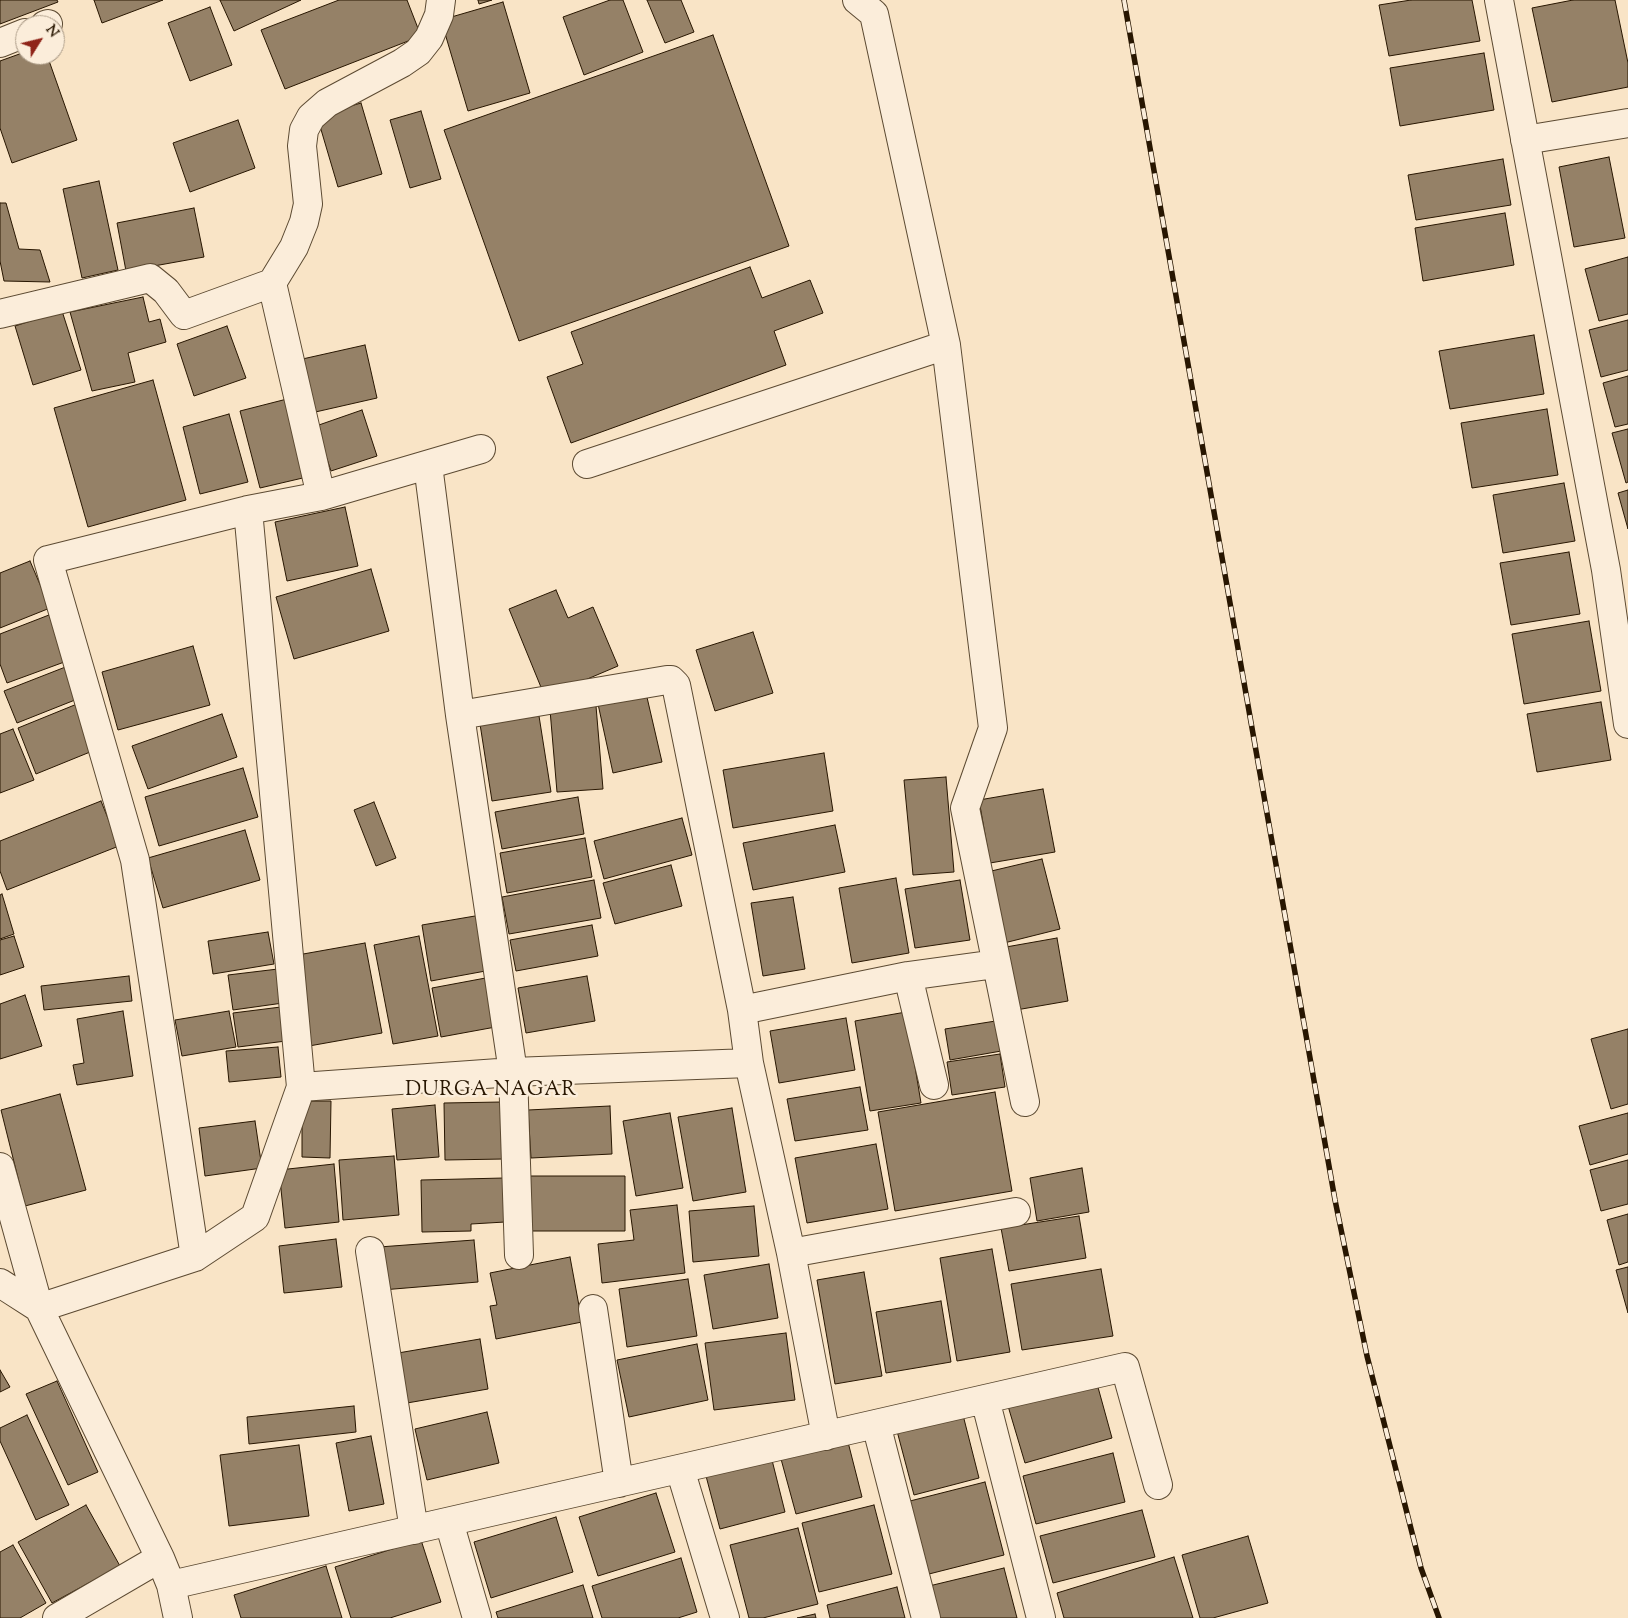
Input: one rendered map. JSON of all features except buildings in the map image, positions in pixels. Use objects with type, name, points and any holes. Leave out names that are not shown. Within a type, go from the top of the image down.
[{"type":"street","points":[[0,314],[150,278],[166,291],[184,314],[272,283],[294,246],[304,222],[308,204],[302,146],[304,130],[311,117],[327,103],[402,63],[418,52],[429,38],[439,15],[441,0]]},
{"type":"street","points":[[1499,0],[1606,570],[1628,724]]},
{"type":"street","points":[[874,5],[946,345],[994,728],[965,808],[1025,1102]]},
{"type":"street","points":[[0,43],[15,37]]},
{"type":"street","points":[[1525,140],[1628,123]]},
{"type":"street","points":[[272,283],[321,496]]},
{"type":"street","points":[[587,464],[946,345]]},
{"type":"street","points":[[195,1258],[135,860],[48,560],[248,510],[321,496],[481,450]]},
{"type":"street","points":[[428,465],[460,715],[513,1072],[519,1254]]},
{"type":"street","points":[[39,1308],[195,1258],[255,1217],[301,1087],[248,510]]},
{"type":"street","points":[[460,715],[667,680],[671,680],[676,685],[742,1010],[749,1063],[791,1254],[826,1436]]},
{"type":"street","points":[[742,1010],[908,976],[996,964]]},
{"type":"street","points":[[908,976],[934,1085]]},
{"type":"street","points":[[301,1087],[513,1072],[749,1063]]},
{"type":"street","points":[[0,1167],[39,1308],[160,1558],[171,1585],[178,1618]]},
{"type":"street","points":[[791,1254],[1016,1212]]},
{"type":"street","points":[[370,1251],[414,1530]]},
{"type":"street","points":[[0,1283],[39,1308]]},
{"type":"street","points":[[593,1308],[620,1483]]},
{"type":"street","points":[[171,1585],[1125,1367],[1158,1485]]},
{"type":"street","points":[[984,1399],[1041,1618]]},
{"type":"street","points":[[876,1424],[926,1618]]},
{"type":"street","points":[[680,1469],[725,1618]]},
{"type":"street","points":[[449,1522],[477,1618]]},
{"type":"street","points":[[57,1618],[160,1558]]},
{"type":"railway","points":[[1124,0],[1335,1200],[1367,1356],[1421,1568],[1439,1618]]},
{"type":"district","name":"DURGA NAGAR","points":[[491,1092]]}]
